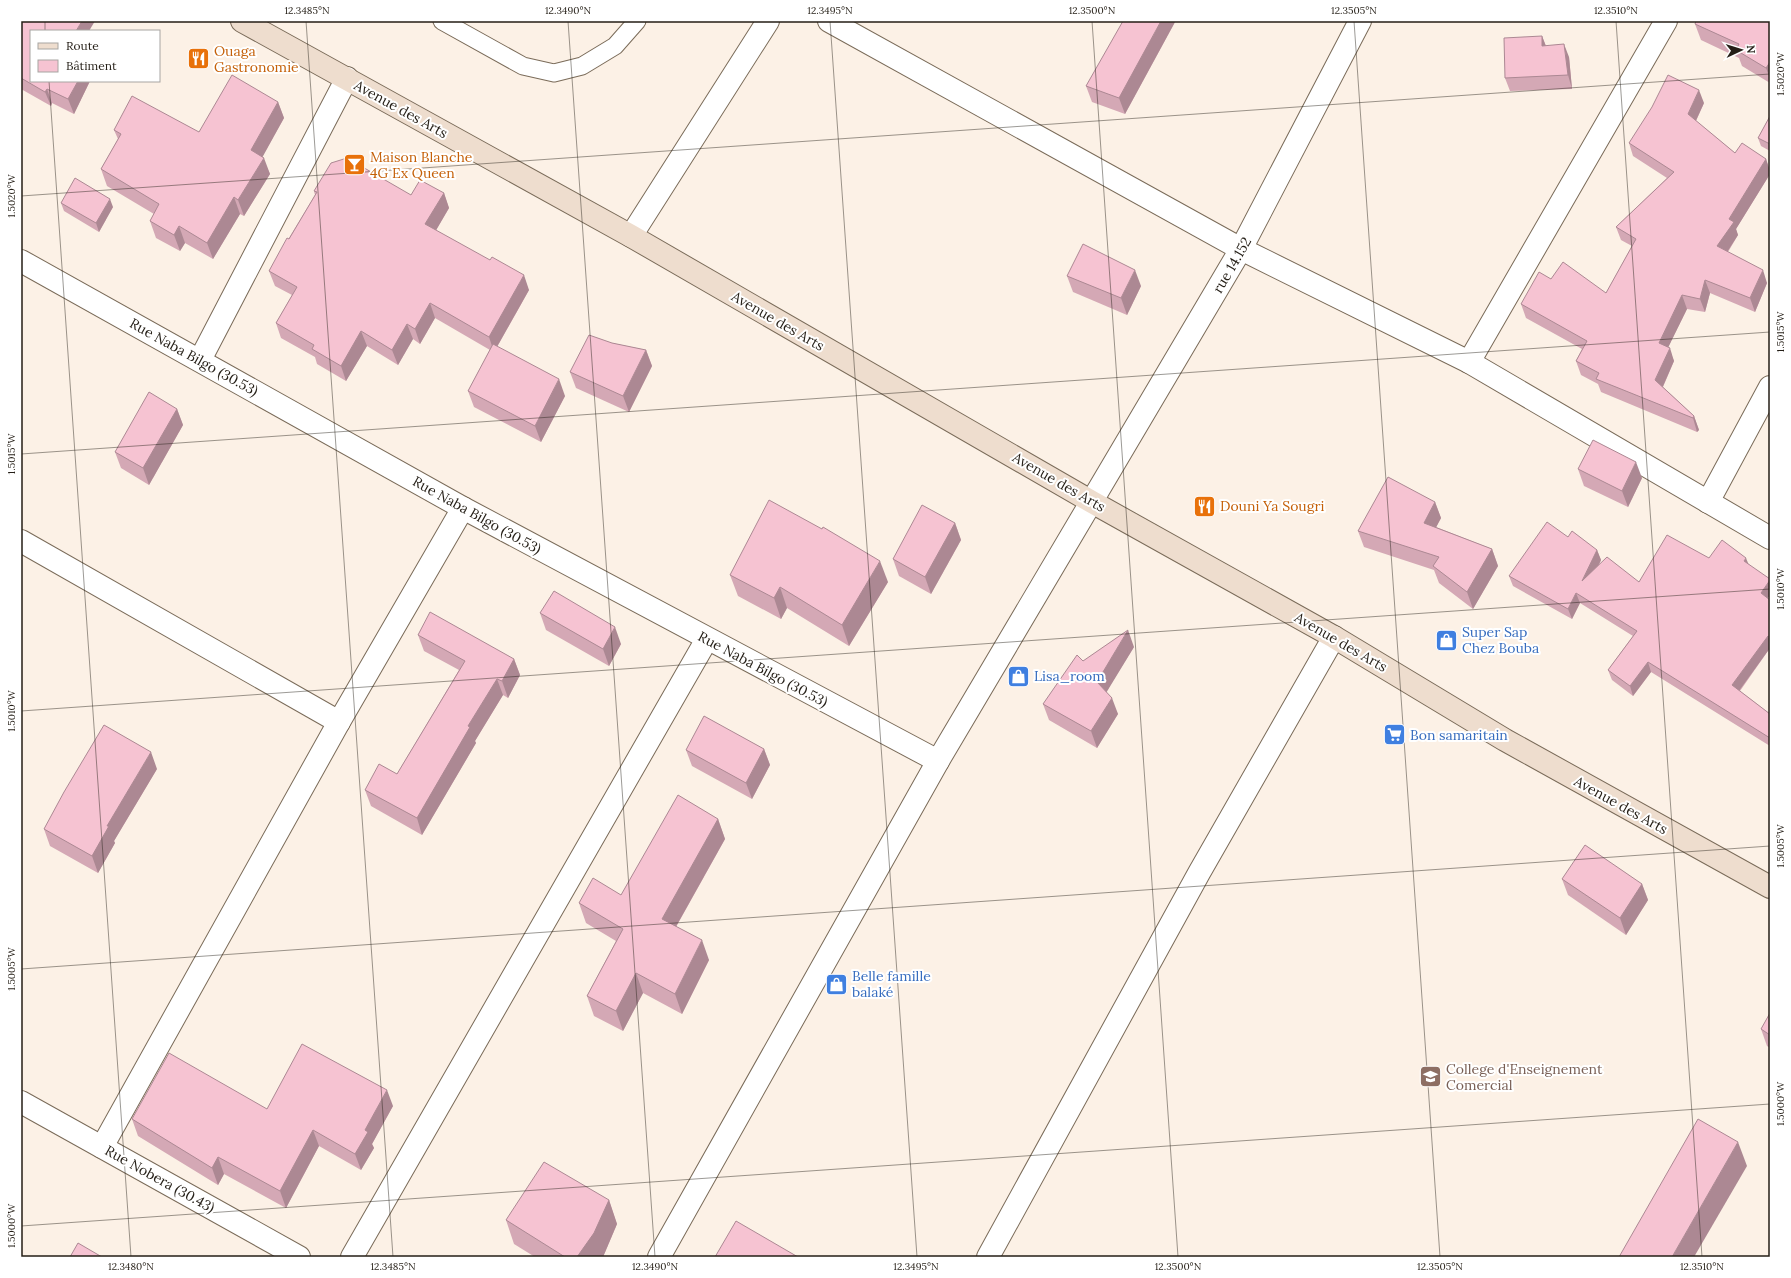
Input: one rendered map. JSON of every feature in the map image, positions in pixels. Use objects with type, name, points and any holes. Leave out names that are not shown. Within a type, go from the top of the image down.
[{"type":"street","name":"Avenue des Arts","points":[[242,21],[631,236],[1092,502],[1334,637],[1505,740],[1770,887]]},
{"type":"street","points":[[631,236],[768,21]]},
{"type":"street","points":[[829,21],[1241,249],[1469,362],[1770,538]]},
{"type":"street","name":"rue 14.152","points":[[659,1257],[938,762],[1241,249],[1360,21]]},
{"type":"street","points":[[1469,362],[1666,21]]},
{"type":"street","points":[[200,360],[347,78]]},
{"type":"street","name":"Rue Naba Bilgo (30.53)","points":[[21,261],[462,508],[938,762]]},
{"type":"street","points":[[1708,502],[1770,387]]},
{"type":"street","points":[[102,1147],[339,722],[462,508]]},
{"type":"street","points":[[21,541],[339,722]]},
{"type":"street","points":[[988,1257],[1199,874],[1334,637]]},
{"type":"street","points":[[352,1257],[707,639]]},
{"type":"street","name":"Rue Nobera (30.43)","points":[[21,1102],[299,1257]]},
{"type":"lane","points":[[442,21],[523,66],[554,73],[582,66],[615,46],[637,21]]},
{"type":"building","points":[[21,21],[82,21],[77,30],[30,30],[30,82],[77,82],[68,99],[47,89],[45,92],[21,78]]},
{"type":"building","points":[[1123,21],[1161,21],[1119,98],[1086,86]]},
{"type":"building","points":[[1696,21],[1770,21],[1770,62],[1766,68],[1736,50],[1739,44],[1695,24]]},
{"type":"building","points":[[1542,36],[1542,46],[1564,44],[1568,75],[1505,78],[1504,38]]},
{"type":"building","points":[[232,75],[278,102],[251,150],[264,158],[238,200],[234,197],[207,243],[179,226],[174,235],[150,221],[159,204],[101,169],[121,134],[114,130],[132,96],[199,132]]},
{"type":"building","points":[[1668,75],[1699,90],[1688,114],[1735,153],[1742,143],[1766,159],[1729,219],[1734,222],[1717,246],[1763,270],[1750,298],[1705,280],[1700,299],[1682,295],[1659,343],[1670,348],[1655,380],[1694,416],[1693,418],[1596,379],[1599,373],[1576,361],[1587,341],[1521,304],[1539,272],[1551,279],[1563,262],[1606,293],[1636,239],[1616,227],[1674,172],[1629,143],[1652,107]]},
{"type":"building","points":[[1770,116],[1770,144],[1758,138]]},
{"type":"building","points":[[347,158],[411,195],[420,180],[444,193],[425,224],[490,260],[492,257],[524,275],[489,337],[430,303],[415,329],[407,324],[392,350],[361,331],[341,366],[312,349],[314,345],[276,323],[297,287],[269,271],[287,238],[289,239],[317,192],[314,191],[331,163]]},
{"type":"building","points":[[75,178],[110,199],[96,223],[61,203]]},
{"type":"building","points":[[1083,244],[1135,270],[1121,298],[1067,276]]},
{"type":"building","points":[[589,335],[612,343],[646,350],[623,396],[570,372]]},
{"type":"building","points":[[493,344],[559,379],[535,426],[468,391]]},
{"type":"building","points":[[149,392],[177,409],[143,468],[115,452]]},
{"type":"building","points":[[1593,440],[1636,462],[1622,491],[1578,469]]},
{"type":"building","points":[[1388,477],[1435,502],[1424,523],[1492,549],[1467,592],[1433,566],[1439,557],[1358,531]]},
{"type":"building","points":[[769,500],[822,529],[823,527],[880,561],[842,625],[780,587],[774,598],[730,575]]},
{"type":"building","points":[[922,505],[955,523],[925,577],[893,559]]},
{"type":"building","points":[[1547,522],[1568,537],[1572,531],[1597,550],[1582,581],[1607,557],[1639,582],[1667,535],[1709,558],[1722,540],[1746,558],[1744,561],[1770,579],[1761,593],[1770,600],[1770,637],[1768,636],[1732,685],[1770,714],[1770,738],[1648,662],[1630,686],[1608,670],[1637,631],[1576,593],[1568,609],[1509,576]]},
{"type":"building","points":[[554,591],[615,627],[603,649],[540,613]]},
{"type":"building","points":[[430,612],[514,659],[502,681],[497,679],[468,726],[470,727],[417,818],[365,790],[379,764],[397,774],[465,661],[418,635]]},
{"type":"building","points":[[1128,630],[1097,682],[1112,698],[1091,731],[1043,704],[1077,655],[1083,661]]},
{"type":"building","points":[[704,716],[764,749],[746,783],[686,750]]},
{"type":"building","points":[[104,725],[151,752],[107,826],[109,826],[92,856],[44,829]]},
{"type":"building","points":[[678,795],[718,819],[662,919],[702,940],[675,994],[636,973],[616,1011],[587,996],[623,929],[579,903],[593,878],[621,895]]},
{"type":"building","points":[[1585,845],[1642,884],[1620,918],[1562,879]]},
{"type":"building","points":[[1770,1013],[1770,1035],[1761,1029]]},
{"type":"building","points":[[302,1044],[387,1090],[365,1130],[368,1132],[355,1154],[313,1130],[280,1191],[218,1157],[212,1168],[132,1119],[169,1053],[267,1109]]},
{"type":"building","points":[[1698,1119],[1738,1142],[1672,1257],[1619,1257]]},
{"type":"building","points":[[544,1162],[609,1200],[594,1233],[577,1257],[565,1257],[506,1220]]},
{"type":"building","points":[[736,1221],[798,1257],[715,1257]]},
{"type":"building","points":[[78,1243],[102,1257],[70,1257]]},
{"type":"place","name":"Ouaga Gastronomie","points":[[198,59]]},
{"type":"place","name":"Maison Blanche 4G Ex Queen","points":[[355,165]]},
{"type":"place","name":"Douni Ya Sougri","points":[[1204,506]]},
{"type":"place","name":"Super Sap Chez Bouba","points":[[1447,640]]},
{"type":"place","name":"Lisa_room","points":[[1018,676]]},
{"type":"place","name":"Bon samaritain","points":[[1394,735]]},
{"type":"place","name":"Belle famille balaké","points":[[837,984]]},
{"type":"place","name":"College d'Enseignement Comercial","points":[[1431,1077]]}]
